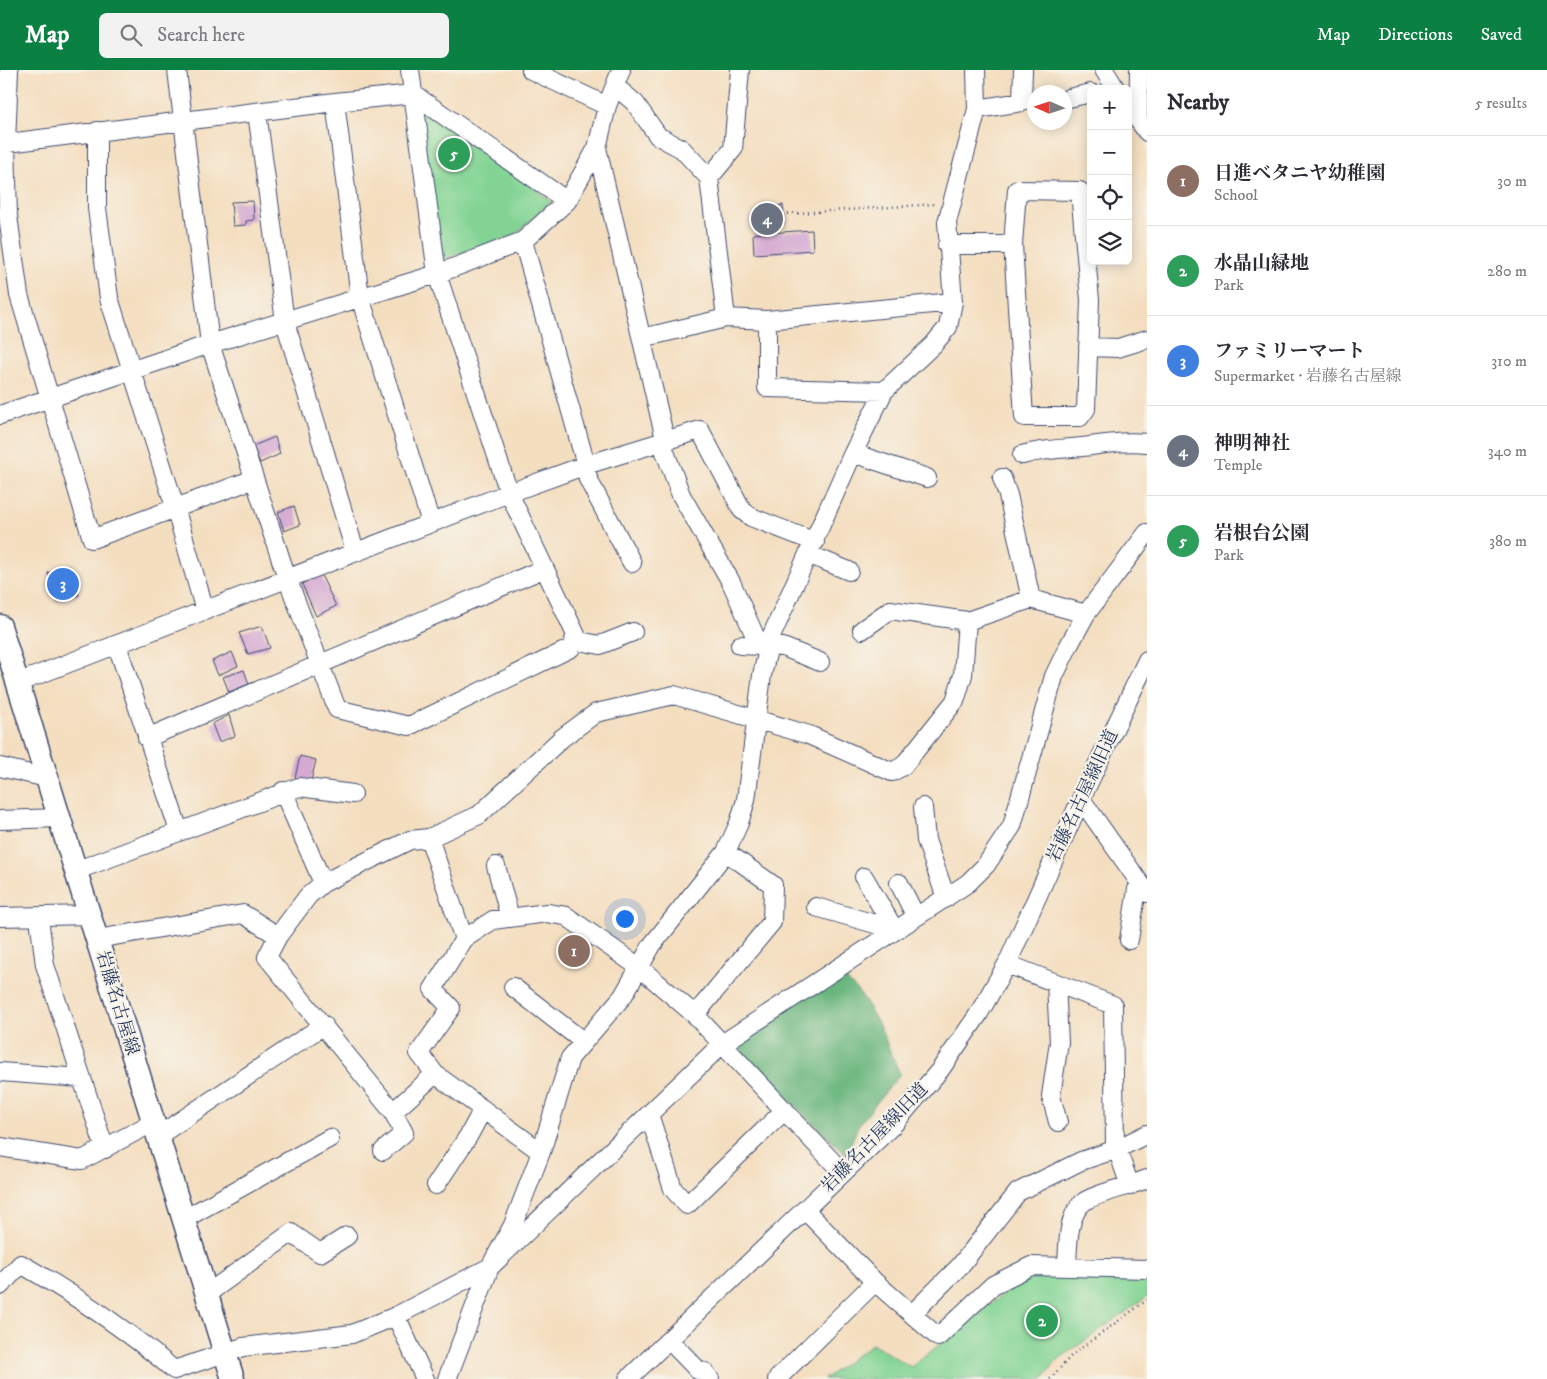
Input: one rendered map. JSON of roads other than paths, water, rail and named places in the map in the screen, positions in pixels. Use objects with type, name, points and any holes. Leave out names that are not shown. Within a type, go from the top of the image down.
[{"type":"main road","name":"岩藤名古屋線","points":[[0,626],[10,673],[47,778],[233,1379]]},
{"type":"street","points":[[9,70],[3,144],[8,216],[19,295],[92,539],[254,479]]},
{"type":"street","points":[[177,70],[210,344],[287,578],[321,664],[336,709],[409,726],[571,648],[576,635],[543,569],[510,493],[437,274],[410,70]]},
{"type":"street","points":[[531,70],[607,106]]},
{"type":"street","points":[[709,178],[734,149],[740,70]]},
{"type":"street","points":[[447,1379],[490,1267],[513,1225],[542,1152],[570,1058],[623,996],[652,945],[726,852],[746,800],[767,641],[853,453],[884,391],[933,345],[948,327],[953,302],[947,245],[947,222],[977,109],[976,70]]},
{"type":"street","points":[[977,109],[1022,102],[1023,70]]},
{"type":"street","points":[[1104,70],[1112,85]]},
{"type":"street","points":[[1138,119],[1139,70]]},
{"type":"street","points":[[0,415],[210,344],[437,274],[523,242],[567,201],[597,148],[607,106],[618,78]]},
{"type":"street","points":[[618,78],[658,136],[682,149],[709,178],[726,318]]},
{"type":"street","points":[[3,144],[182,120],[413,94],[567,201]]},
{"type":"street","points":[[1072,97],[1087,94]]},
{"type":"street","points":[[335,102],[360,297],[432,523]]},
{"type":"street","points":[[257,112],[285,322],[355,551]]},
{"type":"street","points":[[97,131],[97,208],[109,298],[175,507],[205,611]]},
{"type":"street","points":[[597,148],[642,338],[663,440],[681,494],[767,641]]},
{"type":"street","points":[[1017,190],[1080,191],[1090,300],[1088,348],[1086,409],[1080,417],[1024,417],[1013,244],[1017,190]]},
{"type":"street","points":[[523,242],[586,465],[588,479],[632,563]]},
{"type":"street","points":[[947,245],[1013,244]]},
{"type":"street","points":[[642,338],[726,318],[767,320],[953,302]]},
{"type":"street","points":[[767,320],[767,388],[884,391]]},
{"type":"street","points":[[1088,348],[1118,348],[1147,339]]},
{"type":"street","points":[[10,673],[117,645],[355,551],[510,493],[586,465],[700,430],[742,510],[751,517],[850,570]]},
{"type":"street","points":[[1022,455],[1046,448],[1073,448],[1129,441],[1147,443]]},
{"type":"street","points":[[853,453],[928,478]]},
{"type":"street","points":[[1002,478],[1008,495],[1032,599]]},
{"type":"street","points":[[3,1277],[21,1264],[78,1298],[149,1348],[174,1370],[243,1347],[352,1334],[396,1316],[490,1267],[722,1044],[894,929],[946,898],[968,883],[986,865],[1012,826],[1054,676],[1086,614],[1147,533]]},
{"type":"street","points":[[147,738],[543,569]]},
{"type":"street","points":[[862,630],[890,610],[967,622],[1032,599],[1086,614]]},
{"type":"street","points":[[383,1151],[404,1133],[394,1112],[267,957],[278,936],[308,896],[323,883],[410,840],[429,838],[478,815],[562,738],[596,713],[674,695],[809,734],[892,772],[903,766],[955,701],[963,675],[967,622]]},
{"type":"street","points":[[574,640],[600,645],[633,632]]},
{"type":"street","points":[[740,645],[784,639],[826,660]]},
{"type":"street","points":[[117,645],[179,831]]},
{"type":"street","name":"岩藤名古屋線旧道","points":[[628,1379],[893,1125],[940,1070],[978,1015],[1007,964],[1081,799],[1147,660]]},
{"type":"street","points":[[0,767],[47,778]]},
{"type":"street","points":[[75,870],[283,791],[299,787],[353,794]]},
{"type":"street","points":[[283,791],[323,883]]},
{"type":"street","points":[[1081,799],[1144,888],[1137,889],[1129,940]]},
{"type":"street","points":[[923,807],[926,840],[946,898]]},
{"type":"street","points":[[0,820],[59,818]]},
{"type":"street","points":[[429,838],[464,939]]},
{"type":"street","points":[[696,1015],[772,922],[773,886],[726,852]]},
{"type":"street","points":[[496,866],[510,918]]},
{"type":"street","points":[[864,877],[894,929]]},
{"type":"street","points":[[899,883],[916,917]]},
{"type":"street","points":[[816,907],[894,929]]},
{"type":"street","points":[[542,1152],[435,1074],[419,1053],[451,1008],[433,989],[464,939],[493,920],[547,913],[566,916],[639,967],[696,1015],[843,1173]]},
{"type":"street","points":[[97,939],[243,914],[278,936]]},
{"type":"street","points":[[0,917],[39,918],[89,915]]},
{"type":"street","points":[[39,918],[45,965],[104,1149]]},
{"type":"street","points":[[1007,964],[1113,1005],[1115,1144],[1130,1186]]},
{"type":"street","points":[[1056,983],[1059,1042],[1051,1096],[1058,1122]]},
{"type":"street","points":[[513,987],[584,1042]]},
{"type":"street","points":[[0,1148],[82,1160],[104,1149],[156,1129],[324,1025]]},
{"type":"street","points":[[0,1072],[80,1078]]},
{"type":"street","points":[[394,1112],[435,1074]]},
{"type":"street","points":[[436,1185],[469,1135],[483,1109]]},
{"type":"street","points":[[649,1114],[673,1189],[687,1204],[785,1110]]},
{"type":"street","points":[[912,1314],[960,1266],[1018,1192],[1081,1161],[1117,1150],[1147,1134]]},
{"type":"street","points":[[184,1219],[330,1138]]},
{"type":"street","points":[[1067,1266],[1068,1244],[1074,1215],[1085,1201],[1147,1179]]},
{"type":"street","points":[[805,1210],[875,1282],[938,1336],[993,1285],[1031,1266],[1147,1269]]},
{"type":"street","points":[[207,1294],[291,1233],[320,1253],[347,1236]]},
{"type":"street","points":[[777,1379],[875,1282]]},
{"type":"street","points":[[396,1316],[426,1379]]},
{"type":"street","points":[[668,1340],[710,1379]]},
{"type":"place","name":"岩根台公園","points":[[454,154]]},
{"type":"place","name":"神明神社","points":[[767,219]]},
{"type":"place","name":"ファミリーマート","points":[[63,584]]},
{"type":"place","name":"日進ベタニヤ幼稚園","points":[[574,951]]},
{"type":"place","name":"水晶山緑地","points":[[1042,1321]]}]
